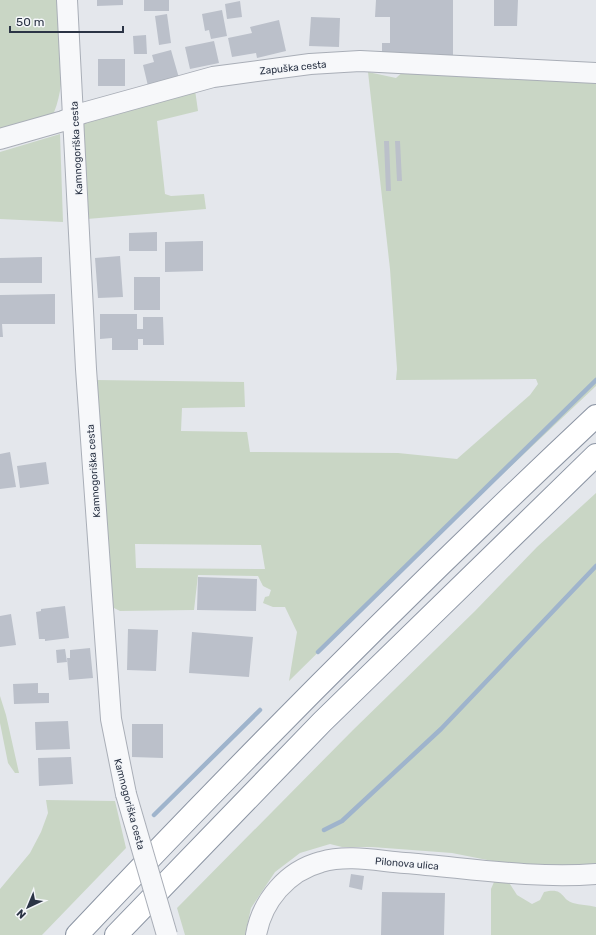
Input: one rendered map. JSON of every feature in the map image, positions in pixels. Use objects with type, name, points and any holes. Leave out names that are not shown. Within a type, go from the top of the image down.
[{"type":"highway","points":[[77,935],[285,720],[458,549],[596,416]]},
{"type":"highway","points":[[116,935],[322,722],[596,455]]},
{"type":"street","name":"Kamnogoriška cesta","points":[[67,0],[86,369],[111,719],[126,794],[168,935]]},
{"type":"street","name":"Zapuška cesta","points":[[0,139],[213,77],[310,64],[360,61],[596,73]]},
{"type":"street","name":"Pilonova ulica","points":[[256,935],[264,910],[281,886],[303,869],[328,860],[360,859],[537,874],[596,874]]},
{"type":"green space","points":[[0,0],[59,0],[62,45],[62,76],[57,105],[51,119],[0,135]]},
{"type":"green space","points":[[405,70],[596,77],[596,386],[423,549],[289,681],[297,632],[285,607],[273,607],[263,603],[265,597],[269,596],[271,590],[263,586],[258,576],[198,575],[194,610],[120,611],[112,607],[96,380],[244,382],[245,407],[182,408],[181,431],[247,432],[250,452],[398,453],[457,459],[530,395],[538,384],[536,379],[396,380],[397,369],[390,269],[368,72],[396,78]],"holes":[[[135,544],[261,545],[265,569],[136,568]]]},
{"type":"green space","points":[[195,90],[198,111],[157,121],[165,194],[171,196],[204,194],[206,209],[87,219],[83,125],[87,121]]},
{"type":"green space","points":[[60,134],[63,222],[0,219],[0,152]]},
{"type":"green space","points":[[596,493],[596,869],[528,868],[452,853],[372,847],[342,847],[330,844],[300,853],[275,872],[251,908],[245,935],[185,935],[177,908],[353,730],[475,611],[537,547]]},
{"type":"green space","points":[[0,696],[6,715],[19,773],[15,773],[8,763],[0,723]]},
{"type":"green space","points":[[46,800],[115,801],[126,848],[42,935],[0,935],[0,889],[30,853],[41,832],[48,813]]},
{"type":"green space","points":[[501,879],[508,881],[517,895],[532,904],[540,900],[544,892],[556,891],[573,903],[596,907],[596,935],[491,935],[491,889],[494,882]]},
{"type":"building","points":[[97,0],[123,0],[123,5],[97,6]]},
{"type":"building","points":[[144,0],[169,0],[169,11],[144,11]]},
{"type":"building","points":[[376,0],[453,0],[453,56],[382,55],[382,43],[390,43],[390,17],[375,17]]},
{"type":"building","points":[[494,0],[518,0],[517,26],[494,26]]},
{"type":"building","points":[[240,1],[242,17],[227,19],[225,4]]},
{"type":"building","points":[[222,10],[227,36],[211,39],[209,30],[205,31],[202,14]]},
{"type":"building","points":[[167,14],[171,43],[159,45],[155,16]]},
{"type":"building","points":[[311,17],[340,18],[339,47],[309,46]]},
{"type":"building","points":[[279,20],[286,51],[257,58],[256,53],[232,57],[228,38],[252,33],[250,27]]},
{"type":"building","points":[[146,35],[147,54],[134,54],[133,36]]},
{"type":"building","points":[[214,41],[219,63],[190,69],[185,47]]},
{"type":"building","points":[[171,50],[179,78],[148,86],[143,65],[154,62],[152,55]]},
{"type":"building","points":[[98,59],[125,59],[125,86],[98,86]]},
{"type":"building","points":[[384,141],[389,141],[391,191],[386,191]]},
{"type":"building","points":[[395,141],[400,141],[402,181],[397,181]]},
{"type":"building","points":[[157,232],[157,251],[129,251],[129,233]]},
{"type":"building","points":[[203,241],[203,271],[165,272],[165,242]]},
{"type":"building","points":[[120,256],[123,297],[98,298],[95,258]]},
{"type":"building","points":[[42,257],[42,283],[0,283],[0,258]]},
{"type":"building","points":[[134,277],[160,277],[160,310],[134,310]]},
{"type":"building","points":[[55,294],[55,324],[2,324],[3,337],[0,337],[0,295]]},
{"type":"building","points":[[100,314],[137,314],[137,329],[143,329],[143,317],[163,317],[164,345],[143,345],[143,339],[138,339],[138,350],[112,350],[112,338],[100,339]]},
{"type":"building","points":[[10,452],[16,487],[0,489],[0,454]]},
{"type":"building","points":[[46,462],[49,484],[20,488],[17,466]]},
{"type":"building","points":[[198,577],[257,579],[256,611],[197,610]]},
{"type":"building","points":[[65,606],[69,638],[45,641],[45,639],[39,639],[36,612],[41,611],[41,609]]},
{"type":"building","points":[[11,614],[16,645],[0,647],[0,616]]},
{"type":"building","points":[[128,629],[158,630],[156,671],[127,670]]},
{"type":"building","points":[[192,632],[253,637],[249,677],[189,673]]},
{"type":"building","points":[[90,648],[93,678],[69,680],[67,658],[70,658],[70,650]]},
{"type":"building","points":[[65,649],[67,662],[57,663],[56,650]]},
{"type":"building","points":[[38,683],[38,693],[49,693],[49,703],[14,704],[13,684]]},
{"type":"building","points":[[68,721],[70,749],[36,750],[35,722]]},
{"type":"building","points":[[132,724],[163,724],[163,758],[132,757]]},
{"type":"building","points":[[71,757],[73,784],[39,786],[38,758]]},
{"type":"building","points":[[351,874],[364,876],[362,890],[349,887]]},
{"type":"building","points":[[382,892],[445,893],[444,935],[381,935]]},
{"type":"waterway","points":[[318,652],[596,380]]},
{"type":"waterway","points":[[324,830],[342,821],[441,729],[596,566]]},
{"type":"waterway","points":[[154,815],[260,710]]}]
